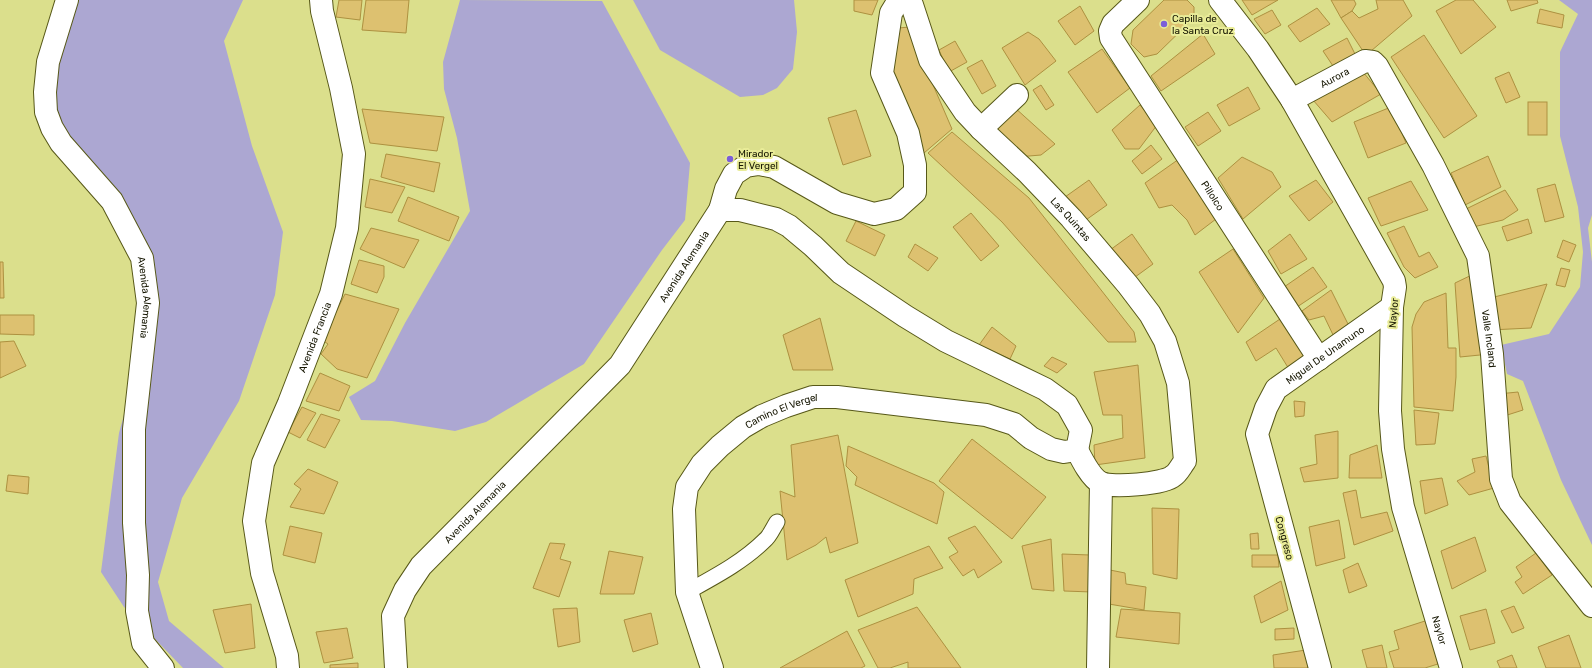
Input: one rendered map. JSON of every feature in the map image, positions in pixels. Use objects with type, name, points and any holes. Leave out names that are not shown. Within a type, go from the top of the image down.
[{"type":"street","name":"Avenida Alemania","points":[[67,0],[48,62],[45,92],[46,112],[52,128],[61,143],[112,201],[142,258],[148,303],[134,430],[134,523],[138,576],[137,611],[143,643],[163,668]]},
{"type":"street","name":"Avenida Francia","points":[[288,668],[287,656],[262,573],[254,520],[263,463],[289,403],[331,294],[347,228],[354,154],[341,88],[322,11],[321,0]]},
{"type":"street","name":"Avenida Alemania","points":[[396,668],[393,616],[405,590],[421,566],[620,365],[720,210],[726,189],[734,174],[746,166],[759,164],[774,167],[837,203],[874,214],[896,209],[915,192],[915,165],[908,133],[882,73],[891,13],[899,0]]},
{"type":"street","name":"Las Quintas","points":[[909,0],[930,60],[965,112],[1027,172],[1071,218],[1128,285],[1150,314],[1165,341],[1178,383],[1185,461],[1173,476],[1158,483],[1128,485],[1101,483]]},
{"type":"street","name":"Pillolco","points":[[1138,0],[1113,24],[1110,31],[1111,38],[1319,359]]},
{"type":"street","name":"Naylor","points":[[1220,0],[1258,49],[1292,100],[1394,281],[1390,410],[1393,449],[1403,506],[1445,666]]},
{"type":"street","name":"Aurora","points":[[1292,100],[1365,61],[1373,62],[1378,66]]},
{"type":"street","name":"Valle Incland","points":[[1378,66],[1433,165],[1478,256],[1492,354],[1498,448],[1503,485],[1510,502],[1592,606]]},
{"type":"street","points":[[981,129],[1017,95]]},
{"type":"street","points":[[720,210],[740,210],[776,219],[789,226],[813,246],[841,273],[905,316],[946,341],[1045,389],[1067,405],[1081,430],[1078,450],[1090,473],[1101,483],[1098,668]]},
{"type":"street","name":"Miguel De Unamuno","points":[[1266,408],[1276,389],[1392,307]]},
{"type":"street","name":"Camino El Vergel","points":[[712,668],[687,592],[684,509],[687,487],[702,464],[720,446],[743,427],[762,416],[813,397],[837,396],[986,415],[1014,424],[1031,438],[1052,449],[1064,452],[1078,450]]},
{"type":"street","name":"Congreso","points":[[1266,408],[1257,434],[1320,668]]},
{"type":"lane","points":[[687,592],[726,570],[747,555],[766,540],[777,522]]},
{"type":"shaded area","points":[[79,0],[243,0],[224,41],[252,146],[283,232],[275,295],[239,401],[182,498],[158,582],[169,621],[224,668],[183,668],[124,607],[101,572],[119,433],[147,331],[141,265],[41,103]]},
{"type":"shaded area","points":[[460,0],[602,1],[690,163],[685,220],[662,250],[584,364],[486,422],[455,431],[392,421],[361,420],[349,397],[375,381],[405,323],[470,211],[457,138],[444,89],[443,62]]},
{"type":"shaded area","points":[[633,0],[794,0],[797,32],[793,69],[777,88],[763,95],[740,97],[660,50]]},
{"type":"shaded area","points":[[1559,0],[1592,0],[1592,215],[1588,228],[1592,262],[1592,545],[1561,480],[1523,381],[1507,374],[1501,345],[1549,334],[1580,287],[1583,252],[1578,207],[1560,136],[1560,52],[1578,14]]},
{"type":"building","points":[[339,0],[362,0],[360,20],[336,17]]},
{"type":"building","points":[[366,0],[409,0],[406,33],[362,30]]},
{"type":"building","points":[[854,0],[878,0],[872,15],[854,11]]},
{"type":"building","name":"Capilla de la Santa Cruz","points":[[1164,0],[1187,0],[1194,7],[1194,18],[1157,54],[1144,57],[1131,44],[1133,30]]},
{"type":"building","points":[[1242,0],[1278,0],[1252,15]]},
{"type":"building","points":[[1331,0],[1354,0],[1356,4],[1352,11],[1341,18]]},
{"type":"building","points":[[1376,0],[1403,0],[1412,16],[1371,51],[1365,54],[1341,18],[1352,11],[1359,18],[1378,9]]},
{"type":"building","points":[[1456,0],[1473,0],[1496,27],[1461,54],[1436,11]]},
{"type":"building","points":[[1507,0],[1537,0],[1538,3],[1511,11]]},
{"type":"building","points":[[1080,6],[1094,31],[1075,45],[1058,21]]},
{"type":"building","points":[[1317,8],[1330,24],[1300,42],[1288,26]]},
{"type":"building","points":[[1540,9],[1564,15],[1562,28],[1537,23]]},
{"type":"building","points":[[1272,10],[1281,25],[1265,34],[1254,19]]},
{"type":"building","points":[[910,27],[921,57],[952,129],[924,153],[914,147],[890,65],[898,28]]},
{"type":"building","points":[[1028,32],[1039,39],[1056,61],[1025,85],[1002,48]]},
{"type":"building","points":[[1203,34],[1215,54],[1161,91],[1151,76]]},
{"type":"building","points":[[1424,35],[1477,116],[1444,138],[1391,57]]},
{"type":"building","points":[[1347,38],[1357,58],[1335,69],[1323,51]]},
{"type":"building","points":[[955,41],[967,62],[949,72],[939,50]]},
{"type":"building","points":[[1102,49],[1130,88],[1097,113],[1068,72]]},
{"type":"building","points":[[982,60],[996,86],[982,94],[967,68]]},
{"type":"building","points":[[1363,72],[1381,94],[1332,122],[1313,100]]},
{"type":"building","points":[[1509,72],[1520,97],[1506,103],[1495,78]]},
{"type":"building","points":[[1041,85],[1054,105],[1046,110],[1033,90]]},
{"type":"building","points":[[1248,87],[1260,109],[1229,126],[1217,105]]},
{"type":"building","points":[[1528,102],[1547,102],[1547,135],[1528,135]]},
{"type":"building","points":[[1140,105],[1157,125],[1139,149],[1125,149],[1112,130]]},
{"type":"building","points":[[1014,107],[1055,144],[1041,155],[1017,157],[993,126]]},
{"type":"building","points":[[1391,107],[1406,143],[1368,158],[1354,122]]},
{"type":"building","points":[[362,109],[444,117],[437,151],[370,143]]},
{"type":"building","points":[[856,110],[871,156],[843,165],[828,118]]},
{"type":"building","points":[[1208,112],[1221,131],[1198,146],[1185,127]]},
{"type":"building","points":[[952,132],[1029,198],[1134,332],[1136,342],[1108,342],[1002,222],[928,153]]},
{"type":"building","points":[[1151,145],[1162,159],[1142,174],[1132,161]]},
{"type":"building","points":[[386,154],[440,163],[434,192],[381,177]]},
{"type":"building","points":[[1488,156],[1501,187],[1465,205],[1451,173]]},
{"type":"building","points":[[1242,157],[1272,172],[1281,187],[1243,219],[1218,178]]},
{"type":"building","points":[[1179,159],[1216,219],[1195,235],[1187,220],[1172,205],[1159,208],[1145,183]]},
{"type":"building","points":[[370,179],[405,187],[392,213],[365,207]]},
{"type":"building","points":[[1089,180],[1107,205],[1083,222],[1065,197]]},
{"type":"building","points":[[1316,180],[1333,202],[1309,221],[1289,196]]},
{"type":"building","points":[[1411,181],[1428,210],[1381,226],[1368,198]]},
{"type":"building","points":[[1555,184],[1564,217],[1545,222],[1537,189]]},
{"type":"building","points":[[1505,190],[1518,210],[1503,220],[1473,227],[1466,209]]},
{"type":"building","points":[[408,197],[459,217],[449,241],[398,221]]},
{"type":"building","points":[[971,213],[999,246],[981,261],[953,227]]},
{"type":"building","points":[[1528,219],[1532,233],[1507,241],[1502,227]]},
{"type":"building","points":[[856,221],[885,235],[875,256],[846,241]]},
{"type":"building","points":[[1404,226],[1419,257],[1429,252],[1438,267],[1415,278],[1404,267],[1387,233]]},
{"type":"building","points":[[371,228],[419,240],[404,268],[360,249]]},
{"type":"building","points":[[1132,234],[1153,264],[1131,280],[1110,250]]},
{"type":"building","points":[[1290,234],[1307,259],[1281,274],[1268,251]]},
{"type":"building","points":[[1563,240],[1576,245],[1569,262],[1557,257]]},
{"type":"building","points":[[915,244],[938,258],[928,271],[908,257]]},
{"type":"building","points":[[1233,249],[1264,298],[1238,333],[1199,272]]},
{"type":"building","points":[[359,260],[384,266],[384,277],[377,293],[351,284]]},
{"type":"building","points":[[0,262],[3,262],[4,298],[0,298]]},
{"type":"building","points":[[1313,267],[1327,287],[1297,307],[1284,287]]},
{"type":"building","points":[[1561,268],[1570,270],[1565,287],[1556,285]]},
{"type":"building","points":[[1478,272],[1490,354],[1460,357],[1455,283]]},
{"type":"building","points":[[1547,284],[1531,328],[1490,330],[1486,299]]},
{"type":"building","points":[[1331,290],[1351,330],[1335,339],[1324,316],[1309,320],[1302,311]]},
{"type":"building","points":[[1446,293],[1448,348],[1456,348],[1456,377],[1453,411],[1414,407],[1412,327],[1416,314],[1424,302]]},
{"type":"building","points":[[345,294],[399,309],[367,378],[337,369],[321,354],[328,344],[322,340]]},
{"type":"building","points":[[0,315],[34,315],[34,335],[0,334]]},
{"type":"building","points":[[820,318],[833,370],[793,370],[783,335]]},
{"type":"building","points":[[1280,319],[1310,362],[1292,374],[1276,348],[1256,361],[1246,342]]},
{"type":"building","points":[[992,327],[1016,346],[1010,359],[979,345]]},
{"type":"building","points":[[14,341],[26,366],[0,378],[0,342]]},
{"type":"building","points":[[1052,357],[1067,364],[1057,373],[1044,366]]},
{"type":"building","points":[[1138,365],[1145,458],[1095,465],[1094,445],[1123,438],[1122,415],[1103,415],[1094,372]]},
{"type":"building","points":[[320,373],[350,386],[339,411],[306,401]]},
{"type":"building","points":[[1518,392],[1523,410],[1501,417],[1498,394]]},
{"type":"building","points":[[1294,401],[1305,402],[1304,416],[1295,417]]},
{"type":"building","points":[[302,407],[316,413],[300,438],[288,432]]},
{"type":"building","points":[[1414,410],[1439,413],[1435,444],[1416,445]]},
{"type":"building","points":[[321,414],[340,420],[325,448],[307,440]]},
{"type":"building","points":[[1338,431],[1338,478],[1304,482],[1300,468],[1317,464],[1315,435]]},
{"type":"building","points":[[838,435],[858,543],[830,553],[826,537],[816,545],[787,560],[780,491],[795,497],[791,445]]},
{"type":"building","points":[[972,439],[1046,497],[1012,539],[939,481]]},
{"type":"building","points":[[1377,445],[1382,478],[1349,478],[1350,455]]},
{"type":"building","points":[[848,446],[934,483],[944,492],[937,524],[855,485],[857,477],[846,466]]},
{"type":"building","points":[[1486,456],[1494,488],[1469,495],[1457,481],[1475,472],[1472,459]]},
{"type":"building","points":[[308,469],[338,482],[324,514],[290,507],[301,489],[294,484]]},
{"type":"building","points":[[8,475],[29,477],[28,494],[6,491]]},
{"type":"building","points":[[1442,478],[1448,505],[1425,514],[1420,481]]},
{"type":"building","points":[[1356,490],[1361,518],[1387,512],[1393,531],[1354,545],[1343,493]]},
{"type":"building","points":[[1152,508],[1179,509],[1177,579],[1153,574]]},
{"type":"building","points":[[1339,520],[1345,558],[1316,566],[1309,527]]},
{"type":"building","points":[[290,526],[322,533],[315,563],[283,555]]},
{"type":"building","points":[[975,526],[1002,562],[978,578],[974,569],[963,576],[949,557],[958,552],[948,538]]},
{"type":"building","points":[[1258,533],[1259,549],[1251,549],[1250,534]]},
{"type":"building","points":[[1475,537],[1486,571],[1452,589],[1441,551]]},
{"type":"building","points":[[1051,539],[1054,591],[1032,589],[1022,546]]},
{"type":"building","points":[[550,543],[565,544],[560,559],[571,562],[559,597],[533,588]]},
{"type":"building","points":[[929,546],[943,568],[914,579],[913,594],[858,617],[845,580]]},
{"type":"building","points":[[609,551],[643,557],[634,594],[600,594]]},
{"type":"building","points":[[1536,553],[1552,575],[1523,594],[1515,582],[1522,577],[1516,567]]},
{"type":"building","points":[[1062,554],[1090,555],[1092,592],[1064,591]]},
{"type":"building","points":[[1252,555],[1278,555],[1279,567],[1252,567]]},
{"type":"building","points":[[1358,563],[1367,586],[1349,593],[1343,570]]},
{"type":"building","points":[[1100,568],[1125,573],[1126,584],[1146,587],[1144,610],[1103,603]]},
{"type":"building","points":[[1281,581],[1288,610],[1261,623],[1254,596]]},
{"type":"building","points":[[251,604],[255,648],[225,653],[213,610]]},
{"type":"building","points":[[1514,606],[1524,628],[1512,633],[1501,611]]},
{"type":"building","points":[[917,607],[961,668],[908,668],[908,662],[890,668],[878,668],[858,630]]},
{"type":"building","points":[[577,608],[580,642],[558,647],[553,609]]},
{"type":"building","points":[[1121,609],[1180,613],[1179,644],[1116,637]]},
{"type":"building","points":[[1486,609],[1495,643],[1470,650],[1460,616]]},
{"type":"building","points":[[651,613],[658,644],[633,652],[624,620]]},
{"type":"building","points":[[1428,620],[1441,663],[1425,668],[1394,668],[1389,652],[1399,649],[1394,631]]},
{"type":"building","points":[[347,628],[353,658],[324,663],[316,632]]},
{"type":"building","points":[[1294,628],[1294,639],[1275,640],[1275,629]]},
{"type":"building","points":[[847,631],[865,666],[861,668],[780,668]]},
{"type":"building","points":[[1569,635],[1581,668],[1546,668],[1538,647]]},
{"type":"building","points":[[1382,645],[1387,668],[1367,668],[1362,650]]},
{"type":"building","points":[[1306,650],[1308,668],[1274,668],[1273,655]]},
{"type":"building","points":[[1512,655],[1517,668],[1500,668],[1497,661]]},
{"type":"building","points":[[358,663],[358,668],[330,668],[330,665]]},
{"type":"place","name":"Capilla de la Santa Cruz","points":[[1164,24]]},
{"type":"place","name":"Mirador El Vergel","points":[[730,159]]}]
